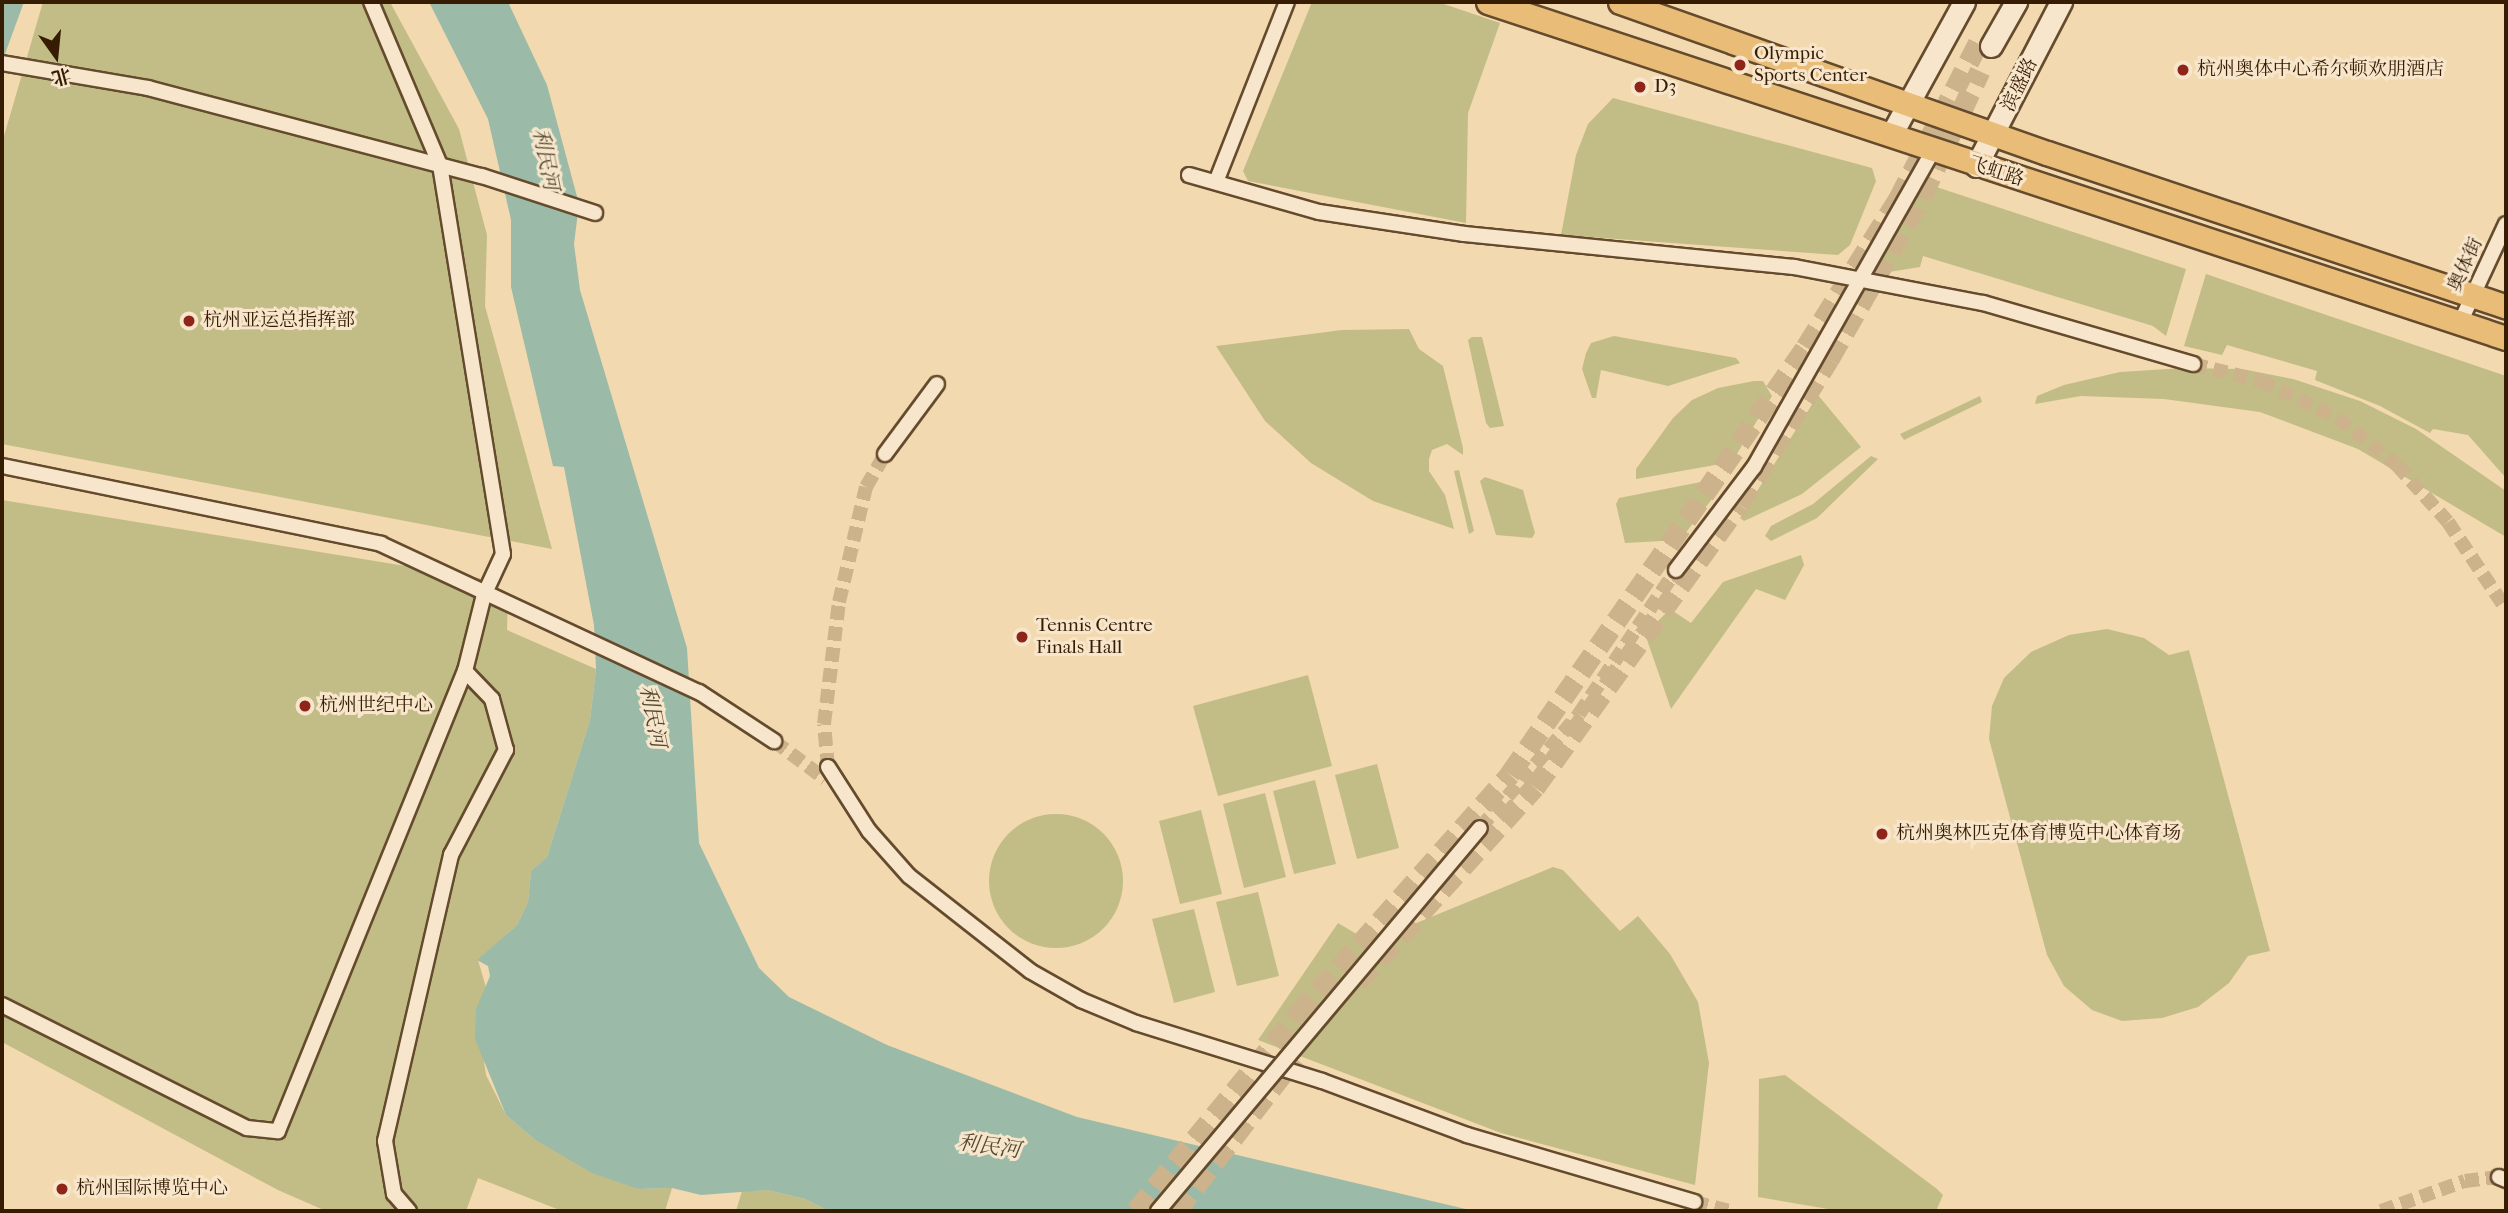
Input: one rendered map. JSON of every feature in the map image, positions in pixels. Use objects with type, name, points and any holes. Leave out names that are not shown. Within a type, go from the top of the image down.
[{"type":"main road","name":"飞虹路","points":[[1488,2],[1891,135],[1976,166],[2506,338]]},
{"type":"main road","name":"飞虹路","points":[[1620,2],[1996,134],[2506,307]]},
{"type":"main road","points":[[1891,135],[1907,101],[1964,2]]},
{"type":"main road","points":[[2001,2],[1986,42],[2016,2]]},
{"type":"main road","name":"滨盛路","points":[[1976,166],[1996,134],[2061,2]]},
{"type":"street","points":[[2,1005],[247,1128],[278,1130],[465,671],[484,595],[503,554],[440,165],[371,2]]},
{"type":"street","points":[[1216,182],[1287,2]]},
{"type":"street","points":[[2,63],[148,88],[482,176],[595,213]]},
{"type":"street","points":[[1676,570],[1754,467],[1933,150]]},
{"type":"street","points":[[1189,175],[1319,212],[1391,224],[1794,267],[1983,303],[2193,364]]},
{"type":"street","name":"奥体街","points":[[2460,323],[2506,224]]},
{"type":"street","points":[[885,454],[937,384]]},
{"type":"street","points":[[2,466],[381,544],[484,595],[699,692],[774,741]]},
{"type":"street","points":[[409,1211],[394,1194],[385,1141],[451,855],[506,750],[492,699],[465,671]]},
{"type":"street","points":[[830,777],[909,876],[1031,971],[1082,1000],[1136,1023],[1322,1080],[1467,1135],[1694,1202]]},
{"type":"street","points":[[1158,1211],[1480,828]]},
{"type":"shaded area","points":[[43,2],[390,2],[459,129],[487,235],[485,306],[552,549],[2,444],[2,143]]},
{"type":"shaded area","points":[[1312,2],[1438,2],[1500,23],[1468,113],[1466,223],[1248,181],[1243,171]]},
{"type":"shaded area","points":[[1613,98],[1872,168],[1876,181],[1850,245],[1838,255],[1561,235],[1576,155],[1588,124]]},
{"type":"shaded area","points":[[1921,182],[2186,269],[2166,336],[2153,326],[1923,256],[1920,267],[1889,272],[1879,257]]},
{"type":"shaded area","points":[[2206,274],[2506,376],[2506,478],[2468,435],[2433,429],[2430,433],[2380,406],[2315,380],[2317,371],[2227,345],[2222,355],[2184,346]]},
{"type":"shaded area","points":[[1409,329],[1419,349],[1443,366],[1463,448],[1463,455],[1447,444],[1432,450],[1429,459],[1429,471],[1445,495],[1454,529],[1373,501],[1311,463],[1265,421],[1216,346],[1342,330]]},
{"type":"shaded area","points":[[1614,336],[1736,358],[1740,363],[1668,386],[1601,370],[1596,398],[1592,398],[1582,369],[1586,353],[1591,343]]},
{"type":"shaded area","points":[[1482,337],[1504,426],[1490,428],[1486,423],[1468,340]]},
{"type":"shaded area","points":[[2184,368],[2242,369],[2293,379],[2360,401],[2416,429],[2506,491],[2506,537],[2358,449],[2260,412],[2164,399],[2081,396],[2035,404],[2037,396],[2064,385],[2120,372]]},
{"type":"shaded area","points":[[1763,381],[1772,396],[1732,462],[1636,479],[1636,469],[1673,418],[1692,400],[1718,388]]},
{"type":"shaded area","points":[[1818,395],[1861,447],[1802,494],[1744,521],[1740,518]]},
{"type":"shaded area","points":[[1980,396],[1982,402],[1904,440],[1900,434]]},
{"type":"shaded area","points":[[1871,456],[1878,459],[1817,518],[1771,541],[1765,536],[1771,526],[1813,504]]},
{"type":"shaded area","points":[[1459,470],[1474,531],[1469,534],[1454,471]]},
{"type":"shaded area","points":[[1485,477],[1523,490],[1535,533],[1532,538],[1496,535],[1480,481]]},
{"type":"shaded area","points":[[1711,480],[1720,489],[1680,540],[1625,543],[1616,504],[1619,498]]},
{"type":"shaded area","name":"杭州世纪中心","points":[[2,500],[479,578],[508,593],[507,630],[596,669],[590,720],[547,857],[531,871],[528,902],[517,925],[478,960],[487,991],[476,1009],[486,1075],[506,1115],[534,1139],[638,1189],[672,1188],[665,1211],[562,1211],[478,1178],[466,1211],[326,1211],[278,1190],[2,1042]]},
{"type":"shaded area","points":[[1801,555],[1804,565],[1785,600],[1756,589],[1671,709],[1645,634],[1670,609],[1691,623],[1723,582]]},
{"type":"shaded area","points":[[2107,629],[2144,638],[2169,655],[2189,650],[2270,951],[2248,956],[2229,983],[2198,1007],[2162,1018],[2122,1021],[2092,1010],[2064,986],[2047,955],[1989,739],[1992,706],[2004,678],[2031,652],[2069,635]]},
{"type":"shaded area","points":[[1308,675],[1332,766],[1218,796],[1193,706]]},
{"type":"shaded area","points":[[1377,764],[1399,848],[1357,859],[1335,775]]},
{"type":"shaded area","points":[[1315,780],[1336,864],[1294,874],[1273,791]]},
{"type":"shaded area","points":[[1265,793],[1286,877],[1244,888],[1223,804]]},
{"type":"shaded area","points":[[1201,810],[1222,894],[1180,904],[1159,821]]},
{"type":"shaded area","points":[[1056,814],[1082,819],[1104,833],[1118,855],[1123,881],[1118,907],[1104,929],[1082,943],[1056,948],[1030,943],[1008,929],[994,907],[989,881],[994,855],[1008,833],[1030,819]]},
{"type":"shaded area","points":[[1553,867],[1563,870],[1620,931],[1638,916],[1670,954],[1698,1002],[1709,1063],[1695,1185],[1501,1133],[1258,1040],[1338,923],[1365,939],[1380,938]]},
{"type":"shaded area","points":[[1258,892],[1279,976],[1237,986],[1216,902]]},
{"type":"shaded area","points":[[1194,909],[1215,992],[1174,1003],[1152,919]]},
{"type":"shaded area","points":[[1785,1075],[1937,1189],[1943,1195],[1936,1211],[1840,1211],[1758,1197],[1759,1079]]},
{"type":"shaded area","points":[[767,1190],[805,1199],[829,1211],[736,1211],[742,1191]]},
{"type":"water","points":[[2,2],[24,2],[2,62]]},
{"type":"water","name":"利民河","points":[[429,2],[508,2],[547,85],[579,204],[574,244],[580,290],[687,648],[699,843],[759,968],[789,997],[887,1045],[1077,1117],[1474,1211],[829,1211],[805,1199],[767,1190],[701,1195],[672,1188],[638,1189],[592,1173],[534,1139],[506,1115],[475,1039],[476,1009],[490,976],[488,966],[477,960],[517,925],[528,902],[531,871],[547,857],[590,720],[596,669],[594,625],[564,467],[553,466],[511,287],[511,220],[488,119]]},
{"type":"tunnel","points":[[1136,1211],[1298,1014],[1510,774],[1806,347],[1898,200],[1981,38]]},
{"type":"tunnel","points":[[1358,982],[1535,787],[1739,504],[1829,359],[1922,196],[1980,71]]},
{"type":"tunnel","points":[[2193,364],[2261,381],[2338,418],[2397,465],[2448,522],[2506,609]]},
{"type":"tunnel","points":[[828,767],[824,724],[839,602],[866,487],[885,454]]},
{"type":"tunnel","points":[[1480,828],[1579,714],[1676,570]]},
{"type":"tunnel","points":[[774,741],[825,779]]},
{"type":"tunnel","points":[[1176,1211],[1295,1058]]},
{"type":"tunnel","points":[[2381,1211],[2465,1181],[2499,1177]]},
{"type":"tunnel","points":[[1694,1202],[1731,1211]]},
{"type":"place","name":"Olympic Sports Center","points":[[1740,65]]},
{"type":"place","name":"杭州奥体中心希尔顿欢朋酒店","points":[[2183,70]]},
{"type":"place","name":"D3","points":[[1640,87]]},
{"type":"place","name":"杭州亚运总指挥部","points":[[189,321]]},
{"type":"place","name":"Tennis Centre Finals Hall","points":[[1022,637]]},
{"type":"place","name":"杭州世纪中心","points":[[305,706]]},
{"type":"place","name":"杭州奥林匹克体育博览中心体育场","points":[[1882,834]]},
{"type":"place","name":"杭州国际博览中心","points":[[62,1189]]}]
